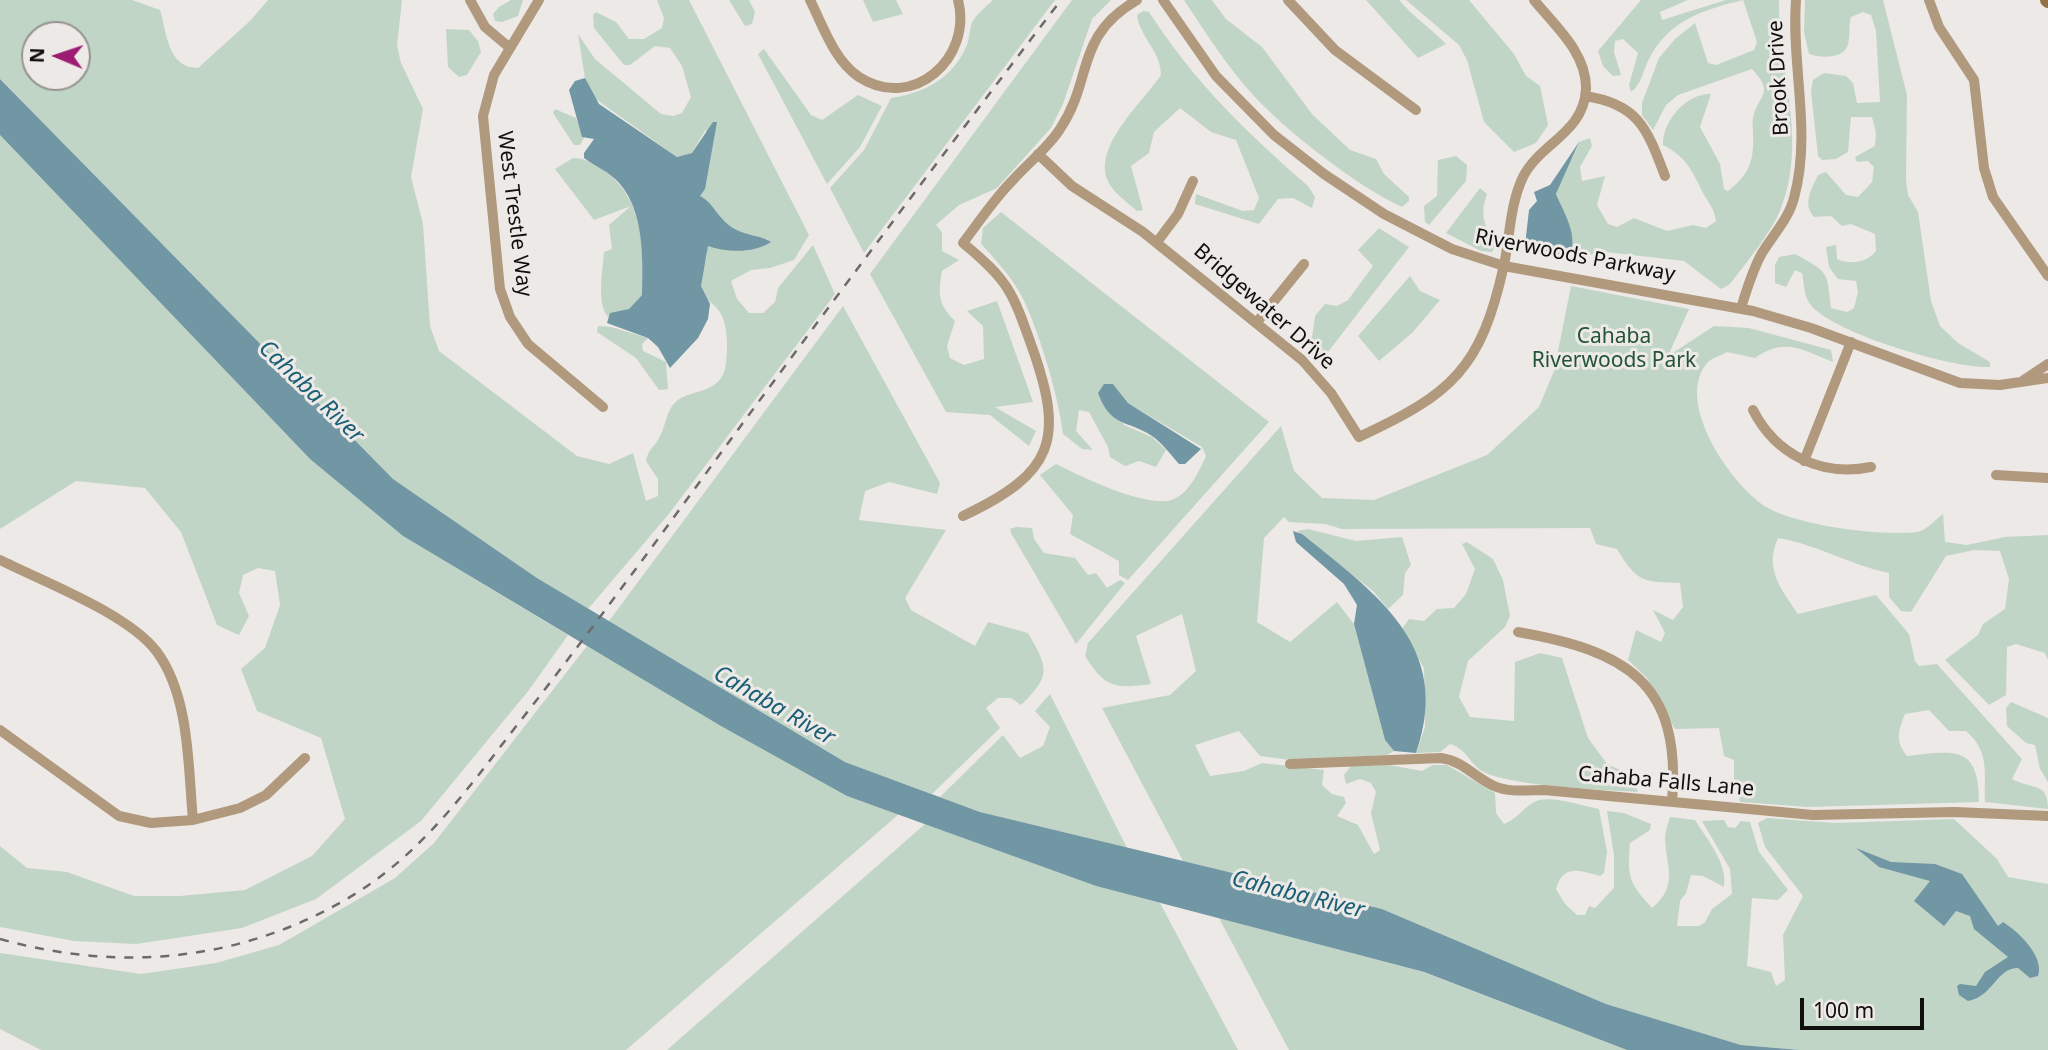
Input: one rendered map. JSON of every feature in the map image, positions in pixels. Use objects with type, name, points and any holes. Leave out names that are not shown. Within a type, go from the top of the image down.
[{"type":"street","points":[[471,0],[485,27],[510,48]]},
{"type":"street","name":"West Trestle Way","points":[[539,0],[490,83],[483,116],[502,299],[513,324],[528,344],[603,407]]},
{"type":"street","points":[[810,0],[836,52],[850,69],[875,84],[899,86],[928,78],[948,60],[958,43],[962,25],[958,0]]},
{"type":"street","points":[[963,516],[1002,497],[1018,485],[1037,462],[1047,437],[1048,393],[1013,296],[996,271],[963,243],[1012,180],[1038,154],[1067,118],[1097,36],[1114,15],[1137,0]]},
{"type":"street","name":"Riverwoods Parkway","points":[[1163,0],[1216,76],[1247,110],[1301,158],[1404,226],[1452,249],[1504,266],[1741,308],[1851,342],[1960,383],[2000,385],[2048,378]]},
{"type":"street","points":[[1289,0],[1342,56],[1416,110]]},
{"type":"street","points":[[1504,266],[1515,202],[1524,175],[1570,129],[1580,114],[1585,96],[1586,80],[1579,57],[1534,0]]},
{"type":"street","name":"Brook Drive","points":[[1741,308],[1754,269],[1789,212],[1797,187],[1802,96],[1794,31],[1796,0]]},
{"type":"street","points":[[1928,0],[1939,27],[1974,80],[1984,168],[1993,197],[2048,276]]},
{"type":"street","points":[[1585,96],[1613,102],[1637,118],[1649,135],[1665,176]]},
{"type":"street","name":"Bridgewater Drive","points":[[1038,154],[1081,192],[1157,242],[1257,322],[1315,373],[1359,438],[1421,407],[1452,381],[1484,334],[1504,266]]},
{"type":"street","points":[[1157,242],[1178,214],[1193,181]]},
{"type":"street","points":[[1257,322],[1304,264]]},
{"type":"street","points":[[1804,461],[1851,342]]},
{"type":"street","name":"Riverwoods Parkway","points":[[2023,380],[2048,364]]},
{"type":"street","points":[[1753,410],[1776,442],[1804,461],[1842,470],[1871,467]]},
{"type":"street","points":[[1996,475],[2048,478]]},
{"type":"street","points":[[0,560],[120,621],[144,637],[158,654],[177,696],[184,730],[193,820]]},
{"type":"street","points":[[1518,632],[1565,640],[1600,652],[1628,669],[1644,685],[1664,714],[1672,742],[1672,802]]},
{"type":"street","points":[[0,730],[119,816],[150,823],[193,820],[240,808],[266,795],[305,758]]},
{"type":"street","name":"Cahaba Falls Lane","points":[[1290,764],[1441,758],[1462,764],[1494,786],[1511,790],[1545,790],[1813,815],[1955,812],[2048,816]]},
{"type":"green space","points":[[0,0],[132,0],[160,10],[167,39],[175,56],[180,62],[198,68],[251,20],[268,0],[402,0],[397,46],[401,63],[423,109],[411,177],[423,224],[430,326],[439,351],[577,456],[609,464],[633,453],[646,501],[658,496],[658,479],[646,461],[662,433],[668,413],[684,396],[712,386],[722,377],[725,369],[725,323],[702,289],[707,248],[770,240],[729,226],[700,196],[707,173],[706,129],[692,153],[677,157],[593,97],[585,78],[578,34],[595,59],[661,114],[673,116],[682,113],[691,97],[682,66],[670,48],[655,46],[630,65],[624,65],[594,28],[593,15],[596,12],[616,22],[629,39],[644,39],[662,28],[664,18],[657,0],[689,0],[809,235],[794,260],[770,268],[751,270],[731,281],[737,299],[749,313],[763,313],[775,302],[778,288],[813,245],[835,294],[668,515],[588,609],[537,578],[393,479],[0,79]]},
{"type":"green space","points":[[511,0],[523,0],[518,16],[502,22],[495,21],[493,14]]},
{"type":"green space","points":[[729,0],[749,0],[755,12],[752,24],[745,26]]},
{"type":"green space","points":[[863,0],[896,0],[903,14],[873,22]]},
{"type":"green space","points":[[993,0],[1055,0],[864,253],[830,188],[864,150],[891,98],[926,88],[946,75],[954,66],[967,45],[974,19]]},
{"type":"green space","points":[[1072,0],[1111,0],[1092,19],[1063,104],[1051,128],[997,188],[959,205],[936,225],[942,232],[942,251],[959,260],[942,271],[940,286],[942,304],[955,321],[947,346],[950,358],[964,365],[984,359],[983,326],[967,311],[997,301],[1033,402],[995,407],[1036,431],[1029,446],[990,415],[946,412],[870,274]]},
{"type":"green space","points":[[1184,0],[1212,0],[1226,19],[1262,47],[1312,114],[1350,150],[1376,159],[1384,174],[1409,197],[1409,201],[1402,207],[1384,198],[1323,157],[1284,125],[1234,72]]},
{"type":"green space","points":[[1366,0],[1399,0],[1446,44],[1418,58]]},
{"type":"green space","points":[[1406,0],[1469,0],[1514,54],[1526,76],[1540,86],[1548,125],[1536,143],[1514,152],[1484,122],[1467,60],[1459,45]]},
{"type":"green space","points":[[1641,0],[1688,0],[1660,12],[1662,20],[1726,0],[1743,0],[1701,13],[1666,35],[1631,92],[1629,85],[1638,53],[1623,39],[1615,41],[1614,52],[1621,75],[1613,76],[1603,66],[1598,51]]},
{"type":"green space","points":[[1743,0],[1779,0],[1790,104],[1792,157],[1789,182],[1781,208],[1765,237],[1730,284],[1721,289],[1684,261],[1606,252],[1569,258],[1571,234],[1556,194],[1579,142],[1590,138],[1592,146],[1580,167],[1582,181],[1605,176],[1597,205],[1608,224],[1617,227],[1634,218],[1667,231],[1693,225],[1706,228],[1716,221],[1691,170],[1677,154],[1663,145],[1664,136],[1677,110],[1693,98],[1711,94],[1700,127],[1720,164],[1724,189],[1728,191],[1741,179],[1751,159],[1753,117],[1764,89],[1759,77],[1752,69],[1678,95],[1666,105],[1653,130],[1642,115],[1642,103],[1659,58],[1675,39],[1695,23],[1708,63],[1716,65],[1754,50],[1757,42]]},
{"type":"green space","points":[[1805,0],[1883,0],[1907,95],[1906,180],[1908,195],[1918,212],[1931,301],[1940,326],[1958,343],[1990,362],[1990,367],[1923,356],[1842,326],[1822,315],[1810,304],[1805,294],[1802,273],[1795,270],[1786,287],[1775,283],[1775,265],[1779,257],[1795,254],[1815,265],[1825,275],[1831,308],[1847,312],[1854,308],[1858,292],[1856,281],[1838,279],[1829,267],[1826,247],[1836,245],[1837,259],[1848,262],[1858,262],[1876,251],[1875,234],[1851,224],[1842,226],[1831,216],[1814,217],[1808,201],[1818,175],[1826,172],[1846,195],[1858,197],[1872,182],[1874,167],[1868,161],[1857,162],[1855,157],[1875,146],[1876,133],[1872,117],[1851,117],[1848,152],[1836,159],[1822,160],[1818,156],[1811,91],[1813,80],[1824,73],[1846,76],[1853,83],[1857,103],[1880,102],[1876,31],[1871,15],[1863,12],[1851,17],[1848,43],[1844,51],[1830,56],[1809,54],[1804,32]]},
{"type":"green space","points":[[1143,11],[1149,12],[1184,61],[1222,105],[1308,186],[1315,197],[1312,208],[1293,198],[1278,199],[1259,224],[1195,204],[1196,194],[1243,211],[1254,210],[1259,198],[1236,140],[1211,132],[1180,108],[1154,132],[1149,153],[1131,166],[1143,210],[1137,211],[1112,188],[1105,166],[1114,138],[1161,75],[1158,59],[1139,23],[1137,15]]},
{"type":"green space","points":[[446,29],[469,30],[478,41],[481,52],[467,75],[459,77],[448,67]]},
{"type":"green space","points":[[764,49],[811,115],[822,120],[858,95],[882,106],[860,147],[827,184],[758,54]]},
{"type":"green space","points":[[555,109],[576,118],[584,138],[580,145],[574,145],[553,113]]},
{"type":"green space","points":[[0,135],[310,459],[403,536],[568,635],[529,690],[421,821],[316,899],[242,928],[136,944],[74,941],[0,927],[0,846],[27,868],[67,872],[134,896],[180,896],[245,890],[312,856],[345,819],[321,738],[257,711],[241,669],[265,648],[280,605],[275,571],[258,568],[243,575],[239,593],[249,616],[239,635],[217,625],[181,532],[145,488],[76,481],[0,529]]},
{"type":"green space","points":[[1456,156],[1467,165],[1466,181],[1429,225],[1425,222],[1424,206],[1437,196],[1438,160]]},
{"type":"green space","points":[[573,158],[589,162],[613,178],[625,191],[638,223],[642,295],[629,309],[608,317],[602,303],[601,286],[604,252],[612,249],[609,225],[631,206],[594,220],[555,169]]},
{"type":"green space","points":[[1480,188],[1487,194],[1483,214],[1486,225],[1497,242],[1492,252],[1481,251],[1446,233]]},
{"type":"green space","points":[[1001,212],[1269,422],[1128,580],[1119,575],[1119,561],[1070,534],[1073,515],[1040,475],[1056,464],[1132,496],[1163,501],[1174,499],[1185,491],[1206,456],[1202,447],[1128,403],[1113,384],[1104,384],[1124,425],[1152,437],[1166,450],[1156,467],[1139,461],[1125,466],[1110,457],[1108,447],[1089,412],[1079,410],[1076,431],[1093,450],[1082,449],[1063,434],[1049,369],[1026,305],[1012,280],[981,244],[983,228]]},
{"type":"green space","points":[[1379,228],[1409,247],[1328,352],[1318,358],[1310,352],[1315,316],[1325,304],[1337,306],[1348,300],[1373,266],[1358,250]]},
{"type":"green space","points":[[1410,276],[1420,291],[1440,300],[1413,332],[1379,361],[1358,336]]},
{"type":"green space","name":"Cahaba Riverwoods Park","points":[[1571,286],[1689,309],[1668,356],[1714,326],[1749,328],[1831,350],[1833,362],[1802,350],[1785,347],[1776,348],[1755,358],[1727,352],[1708,362],[1699,379],[1697,398],[1711,442],[1739,482],[1768,508],[1819,525],[1901,533],[1921,531],[1943,514],[1945,542],[1967,545],[2005,537],[2048,535],[2048,660],[2045,653],[2016,644],[2007,647],[2006,695],[1989,705],[1945,660],[1978,635],[1983,624],[2005,609],[2009,579],[2000,551],[1974,550],[1946,556],[1911,612],[1901,611],[1889,597],[1889,573],[1778,538],[1773,559],[1776,578],[1798,614],[1876,595],[1909,634],[1915,661],[1919,666],[1937,664],[2022,759],[2012,779],[2042,790],[2048,809],[1985,802],[1985,772],[1979,747],[1966,731],[1949,731],[1929,710],[1905,714],[1899,736],[1903,751],[1907,756],[1938,753],[1961,755],[1969,761],[1974,770],[1979,802],[1808,807],[1740,802],[1734,779],[1734,760],[1724,756],[1719,728],[1675,729],[1647,678],[1628,660],[1636,630],[1661,642],[1665,633],[1653,610],[1673,620],[1683,607],[1680,583],[1642,578],[1630,568],[1617,549],[1596,544],[1590,528],[1342,529],[1325,524],[1289,522],[1284,517],[1264,538],[1257,622],[1290,642],[1337,602],[1354,624],[1385,740],[1394,751],[1387,755],[1290,760],[1260,756],[1239,731],[1195,745],[1210,776],[1244,771],[1262,763],[1324,770],[1322,785],[1332,794],[1344,797],[1346,803],[1337,816],[1358,825],[1374,854],[1380,850],[1371,813],[1376,792],[1371,783],[1360,779],[1346,784],[1344,775],[1351,766],[1389,765],[1422,771],[1433,765],[1447,765],[1495,793],[1496,813],[1504,824],[1530,804],[1541,800],[1557,800],[1599,809],[1607,852],[1604,873],[1600,876],[1579,871],[1567,872],[1556,889],[1565,904],[1577,915],[1585,915],[1589,906],[1595,908],[1614,888],[1614,855],[1607,811],[1624,813],[1651,824],[1650,830],[1630,843],[1629,864],[1634,885],[1652,908],[1666,892],[1668,884],[1665,839],[1670,817],[1695,820],[1720,861],[1724,887],[1703,876],[1691,875],[1686,893],[1680,901],[1677,926],[1699,926],[1705,922],[1712,909],[1732,894],[1730,869],[1702,821],[1724,820],[1728,827],[1735,828],[1741,821],[1750,822],[1759,852],[1788,890],[1778,900],[1752,898],[1747,966],[1771,972],[1776,986],[1785,980],[1783,935],[1803,896],[1765,847],[1758,823],[1767,818],[1835,823],[1954,819],[1997,859],[2008,877],[2048,884],[2048,1050],[1800,1050],[1741,1045],[1606,1004],[1382,909],[1183,861],[1102,708],[1170,695],[1196,671],[1182,614],[1136,636],[1151,684],[1120,686],[1105,680],[1085,656],[1088,643],[1281,426],[1294,471],[1322,498],[1374,500],[1487,455],[1539,407],[1554,371]]},
{"type":"green space","points":[[843,306],[940,483],[937,494],[889,482],[865,491],[859,520],[946,530],[905,598],[911,610],[975,646],[988,622],[1028,633],[1043,663],[1044,671],[1038,686],[1021,705],[1011,698],[998,698],[986,708],[1000,728],[932,794],[845,762],[609,621]]},
{"type":"green space","points":[[598,326],[648,338],[642,344],[643,351],[666,362],[668,389],[659,390],[636,358],[597,332]]},
{"type":"green space","points":[[1032,528],[1034,539],[1044,553],[1075,558],[1088,575],[1096,573],[1107,588],[1120,580],[1125,583],[1076,644],[1011,533],[1010,529]]},
{"type":"green space","points":[[1308,529],[1356,541],[1402,537],[1411,565],[1405,573],[1403,595],[1388,609],[1373,591],[1297,531]]},
{"type":"green space","points":[[1467,542],[1493,559],[1503,580],[1510,616],[1505,627],[1468,661],[1459,697],[1470,717],[1514,721],[1515,662],[1540,653],[1562,658],[1588,738],[1607,764],[1631,775],[1638,792],[1557,786],[1495,776],[1482,771],[1460,749],[1450,744],[1440,752],[1416,753],[1425,727],[1424,668],[1402,629],[1409,619],[1424,621],[1437,609],[1454,608],[1466,594],[1475,569],[1462,544]]},
{"type":"green space","points":[[587,646],[847,796],[899,814],[626,1050],[41,1050],[0,1029],[0,953],[141,974],[216,963],[279,945],[395,878],[434,843]]},
{"type":"green space","points":[[1050,694],[1127,848],[980,812],[940,797],[1003,735],[1020,758],[1043,746],[1050,727],[1035,711]]},
{"type":"green space","points":[[2011,702],[2048,718],[2048,782],[2040,769],[2035,745],[2026,743],[2007,726],[2006,708]]},
{"type":"green space","points":[[925,824],[1096,886],[1160,903],[1238,1050],[667,1050]]},
{"type":"green space","points":[[1219,918],[1423,972],[1627,1050],[1289,1050]]},
{"type":"water","points":[[585,78],[599,104],[677,157],[692,153],[713,122],[717,122],[705,189],[700,196],[733,228],[771,242],[756,249],[739,251],[708,246],[701,286],[710,304],[708,319],[698,338],[670,368],[658,347],[648,338],[607,323],[610,313],[629,309],[642,295],[642,251],[638,222],[628,195],[612,176],[584,158],[584,153],[594,139],[582,137],[569,90],[575,81]]},
{"type":"water","name":"Cahaba River","points":[[0,79],[393,479],[537,578],[845,762],[980,812],[1382,909],[1606,1004],[1741,1045],[1800,1050],[1627,1050],[1424,972],[1096,886],[847,796],[721,726],[403,536],[310,459],[0,135]]},
{"type":"water","points":[[1579,142],[1556,194],[1572,234],[1569,258],[1564,259],[1545,251],[1533,254],[1525,245],[1529,210],[1537,201],[1534,192],[1550,185]]},
{"type":"water","points":[[1104,384],[1113,384],[1128,403],[1201,449],[1185,464],[1179,464],[1152,436],[1114,418],[1108,412],[1098,393]]},
{"type":"water","points":[[1293,531],[1302,534],[1380,601],[1401,625],[1416,652],[1424,682],[1425,715],[1416,753],[1394,751],[1385,740],[1354,624],[1357,605],[1344,584],[1296,542]]},
{"type":"water","points":[[1856,848],[1891,862],[1935,864],[1962,874],[1998,926],[2003,922],[2029,945],[2038,961],[2038,976],[2030,978],[2018,968],[2011,969],[1977,998],[1968,1001],[1959,995],[1957,986],[1976,986],[1985,972],[2008,957],[1974,929],[1970,916],[1956,911],[1944,926],[1914,901],[1930,881],[1879,867]]},
{"type":"railway","points":[[0,939],[89,956],[133,958],[219,948],[262,937],[304,921],[345,900],[395,865],[458,801],[555,676],[866,257],[1061,0]]}]
